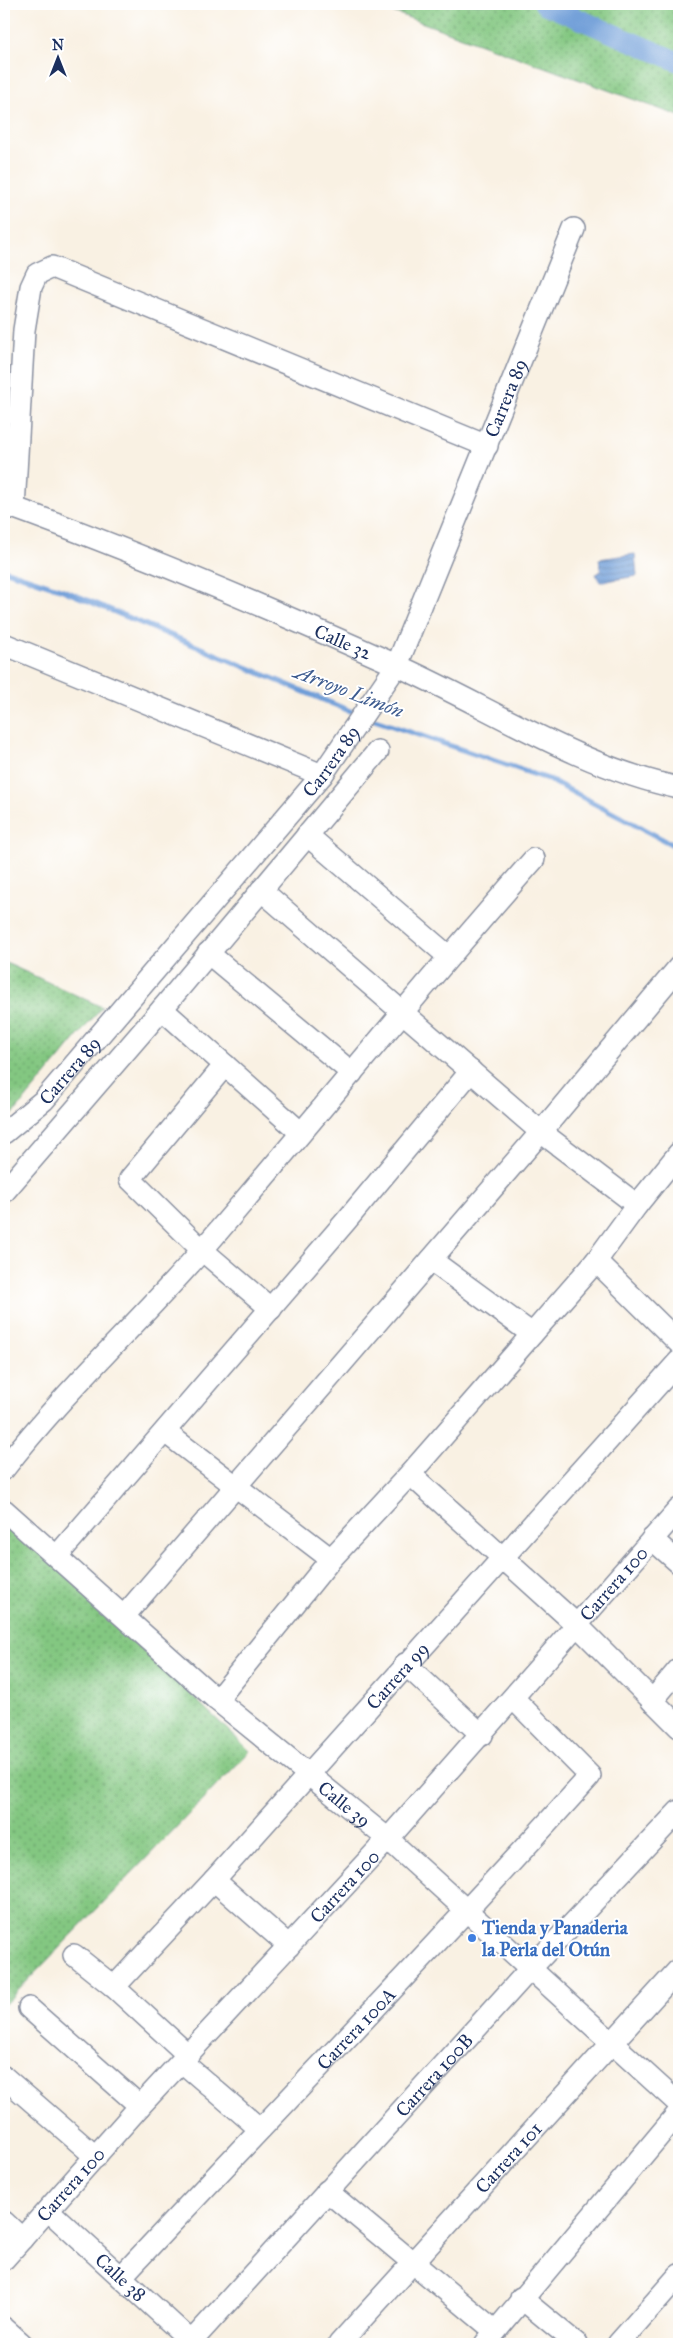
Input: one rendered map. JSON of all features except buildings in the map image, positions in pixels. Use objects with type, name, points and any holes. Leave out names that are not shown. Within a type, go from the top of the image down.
[{"type":"street","name":"Carrera 89","points":[[4,1133],[44,1100],[322,775],[393,671],[487,446],[574,229]]},
{"type":"street","points":[[9,506],[24,330],[31,287],[37,274],[52,267],[487,446]]},
{"type":"street","name":"Calle 32","points":[[9,506],[123,549],[587,760],[642,780],[679,788]]},
{"type":"street","points":[[4,644],[322,775]]},
{"type":"street","points":[[4,1192],[162,1009],[378,751]]},
{"type":"street","points":[[307,835],[448,956]]},
{"type":"street","points":[[4,1469],[30,1435],[202,1250],[300,1132],[404,1012],[448,956],[534,859]]},
{"type":"street","points":[[261,890],[542,1132],[636,1205]]},
{"type":"street","points":[[208,953],[352,1073]]},
{"type":"street","points":[[124,1616],[542,1132],[679,967]]},
{"type":"street","points":[[162,1009],[300,1132]]},
{"type":"street","points":[[225,1065],[130,1179],[202,1250],[270,1309]]},
{"type":"street","points":[[57,1556],[270,1309],[471,1071]]},
{"type":"street","points":[[217,1700],[331,1559],[410,1474],[596,1261],[636,1205],[679,1153]]},
{"type":"street","points":[[431,1260],[532,1334]]},
{"type":"street","points":[[596,1261],[679,1343]]},
{"type":"street","name":"Carrera 99","points":[[114,1987],[214,1880],[405,1664],[679,1361]]},
{"type":"street","points":[[164,1432],[237,1485],[331,1559]]},
{"type":"street","points":[[410,1474],[577,1625],[679,1728]]},
{"type":"street","name":"Carrera 100","points":[[4,2259],[140,2106],[482,1735],[679,1509]]},
{"type":"street","name":"Calle 39","points":[[4,1510],[217,1700],[388,1839],[679,2104]]},
{"type":"street","points":[[652,1539],[679,1563]]},
{"type":"street","points":[[405,1664],[482,1735]]},
{"type":"street","points":[[652,1701],[679,1669]]},
{"type":"street","name":"Carrera 100A","points":[[121,2277],[468,1911],[590,1776],[514,1699]]},
{"type":"street","name":"Carrera 100B","points":[[192,2343],[327,2191],[531,1968],[679,1811]]},
{"type":"street","points":[[214,1880],[289,1946]]},
{"type":"street","points":[[74,1955],[114,1987],[260,2129]]},
{"type":"street","name":"Carrera 101","points":[[339,2344],[679,1969]]},
{"type":"street","points":[[29,2008],[140,2106]]},
{"type":"street","points":[[4,2077],[96,2157]]},
{"type":"street","points":[[327,2191],[415,2262],[490,2337],[679,2112]]},
{"type":"street","name":"Calle 38","points":[[48,2210],[192,2343]]},
{"type":"street","points":[[4,2222],[22,2239]]},
{"type":"street","points":[[618,2344],[679,2274]]},
{"type":"street","points":[[521,2298],[577,2344]]},
{"type":"street","points":[[4,2328],[22,2344]]},
{"type":"green space","points":[[371,4],[679,4],[679,116]]},
{"type":"green space","points":[[4,962],[102,1007],[4,1125]]},
{"type":"green space","points":[[4,1517],[250,1751],[4,2005]]},
{"type":"water","points":[[635,554],[637,576],[600,582],[596,574],[601,571],[599,559]]},
{"type":"waterway","points":[[544,4],[679,62]]},
{"type":"waterway","name":"Arroyo Limón","points":[[4,570],[63,590],[357,714]]},
{"type":"waterway","name":"Arroyo Limón","points":[[366,717],[548,779],[679,848]]},
{"type":"place","name":"Tienda y Panaderia la Perla del Otún","points":[[472,1938]]}]
